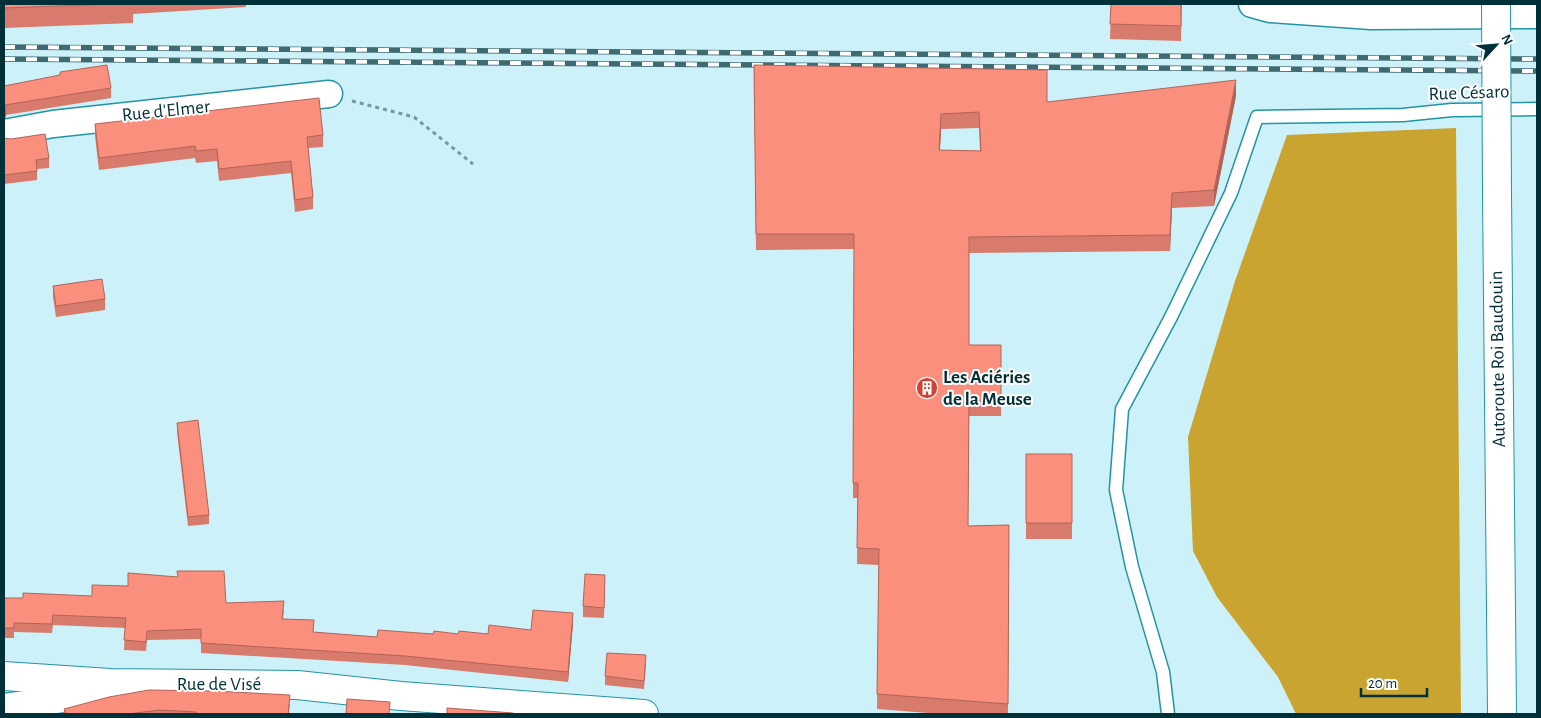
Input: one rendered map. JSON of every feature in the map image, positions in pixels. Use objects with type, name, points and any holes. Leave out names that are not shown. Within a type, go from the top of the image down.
[{"type":"main road","name":"Autoroute Roi Baudouin","points":[[1496,4],[1502,712]]},
{"type":"main road","name":"Rue de Visé","points":[[4,676],[110,683],[297,685],[644,714]]},
{"type":"street","points":[[1252,4],[1270,9],[1370,16],[1537,15]]},
{"type":"street","name":"Rue d'Elmer","points":[[4,133],[53,124],[329,94]]},
{"type":"street","points":[[4,707],[85,696],[110,683]]},
{"type":"lane","name":"Rue Césaro","points":[[1168,714],[1163,672],[1132,568],[1116,490],[1122,409],[1171,317],[1231,193],[1257,117],[1403,115],[1452,110],[1537,110]]},
{"type":"path","points":[[329,94],[364,106],[414,117],[473,164]]},
{"type":"shaded area","points":[[1456,128],[1461,714],[1296,714],[1278,677],[1217,597],[1193,551],[1188,437],[1235,281],[1287,135]]},
{"type":"building","points":[[4,4],[112,4],[4,8]]},
{"type":"building","points":[[1111,4],[1181,4],[1181,26],[1110,24]]},
{"type":"building","points":[[107,65],[111,88],[5,105],[6,108],[4,109],[4,86],[60,75],[60,72]]},
{"type":"building","name":"Les Aciéries de la Meuse","points":[[754,65],[1047,70],[1047,102],[1236,80],[1214,190],[1172,193],[1170,235],[969,237],[969,345],[1001,345],[1001,400],[969,400],[968,526],[1009,525],[1008,704],[877,694],[879,549],[857,548],[858,483],[853,483],[854,234],[756,234]],"holes":[[[979,112],[981,151],[939,150],[941,114]]]},
{"type":"building","points":[[319,98],[323,135],[307,137],[313,197],[295,200],[291,161],[219,169],[217,149],[196,151],[195,146],[99,158],[95,124]]},
{"type":"building","points":[[45,134],[49,158],[36,160],[37,171],[4,175],[4,138],[11,139]]},
{"type":"building","points":[[102,279],[105,299],[56,306],[53,286]]},
{"type":"building","points":[[198,420],[209,515],[188,517],[177,423]]},
{"type":"building","points":[[1026,454],[1072,454],[1072,523],[1026,523]]},
{"type":"building","points":[[177,571],[224,571],[226,603],[284,601],[282,619],[314,620],[313,632],[377,637],[378,630],[433,634],[434,631],[458,634],[459,631],[488,634],[489,625],[531,630],[533,610],[573,613],[568,672],[405,656],[201,643],[201,629],[147,631],[146,642],[124,640],[126,618],[53,615],[52,624],[14,623],[14,628],[4,628],[4,598],[23,598],[23,593],[92,596],[92,585],[128,586],[128,573],[178,577]]},
{"type":"building","points":[[585,574],[605,575],[604,608],[583,606]]},
{"type":"building","points":[[607,653],[646,655],[644,681],[605,676]]},
{"type":"building","points":[[149,690],[290,695],[288,714],[196,714],[196,712],[159,710],[128,714],[66,714],[64,709],[109,697]]},
{"type":"building","points":[[347,699],[390,702],[389,714],[346,714]]},
{"type":"building","points":[[447,708],[513,713],[514,714],[447,714]]},
{"type":"railway","points":[[4,47],[1537,59]]},
{"type":"railway","points":[[4,59],[1537,71]]},
{"type":"place","name":"Les Aciéries de la Meuse","points":[[927,388]]}]
